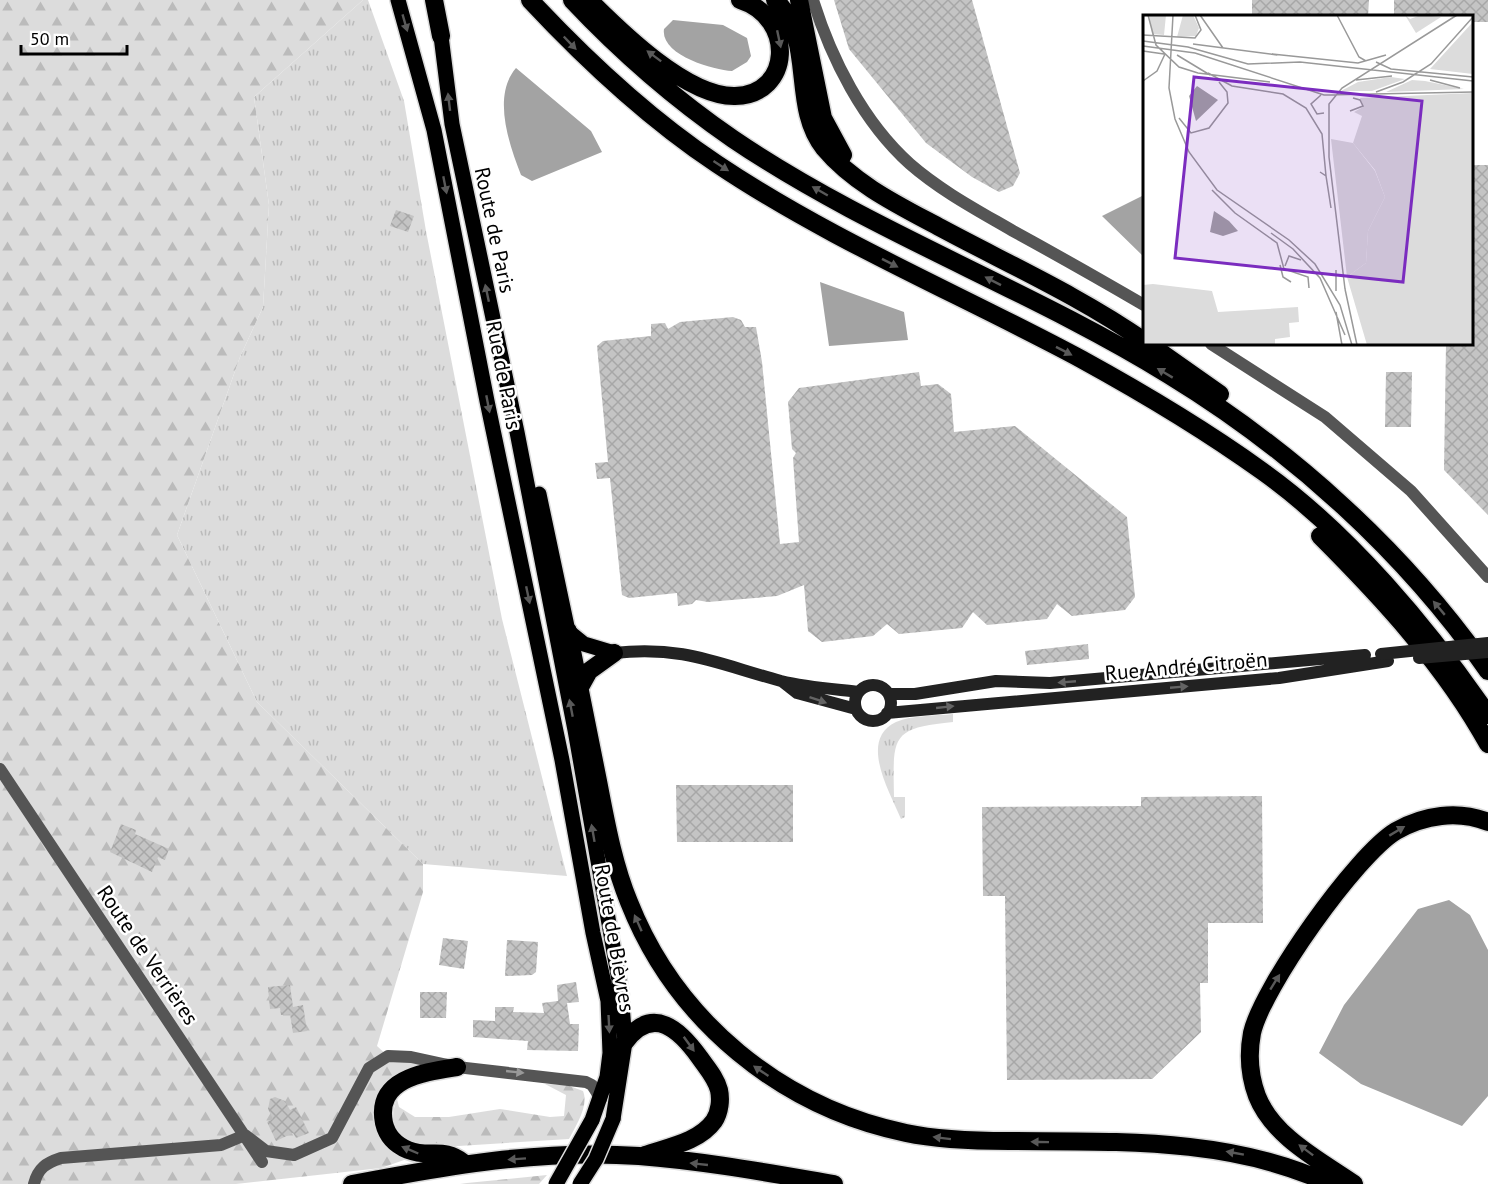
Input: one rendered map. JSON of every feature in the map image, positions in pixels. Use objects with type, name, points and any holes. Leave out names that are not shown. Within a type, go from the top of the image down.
[{"type":"highway","points":[[434,0],[441,36]]},
{"type":"highway","points":[[530,0],[586,59],[618,88],[717,164],[830,232],[1081,359],[1164,406],[1264,472],[1323,523],[1391,590],[1433,639],[1488,716]]},
{"type":"highway","points":[[572,0],[612,43],[732,138],[864,216],[1055,311],[1167,373],[1214,403],[1301,468]]},
{"type":"highway","points":[[589,0],[640,47],[689,82],[702,89],[734,96],[756,90],[767,83],[778,63],[781,51],[780,40],[771,20],[758,8],[740,0]]},
{"type":"highway","points":[[775,0],[786,12],[794,31],[806,109],[817,138],[840,165],[869,186],[1143,340]]},
{"type":"highway","points":[[798,0],[823,118],[838,147],[869,186]]},
{"type":"highway","points":[[1150,345],[1238,406],[1386,548],[1451,622],[1488,671]]},
{"type":"highway","points":[[1164,406],[1306,523],[1381,598],[1465,702],[1488,744]]},
{"type":"highway","points":[[568,631],[618,872],[643,933],[681,992],[707,1026],[764,1073],[825,1107],[906,1133],[951,1139],[1130,1143],[1203,1148],[1269,1161],[1330,1184]]},
{"type":"highway","points":[[579,688],[589,671],[614,653]]},
{"type":"highway","points":[[1354,1184],[1291,1139],[1276,1125],[1262,1105],[1254,1086],[1250,1052],[1251,1035],[1261,1006],[1273,983],[1356,867],[1380,843],[1407,825],[1438,816],[1469,817],[1488,822]]},
{"type":"highway","points":[[625,1042],[637,1028],[643,1025],[669,1026],[685,1037],[714,1078],[719,1090],[719,1110],[707,1129],[691,1139],[640,1156]]},
{"type":"highway","points":[[457,1066],[425,1072],[396,1085],[385,1102],[383,1118],[390,1137],[406,1149],[420,1154],[451,1153],[464,1163]]},
{"type":"highway","points":[[352,1184],[464,1163],[569,1156],[640,1156],[834,1184]]},
{"type":"main road","name":"Rue de Paris","points":[[398,0],[434,130],[487,401],[562,760]]},
{"type":"main road","name":"Route de Paris","points":[[441,36],[452,124],[517,432]]},
{"type":"main road","name":"Rue de Paris","points":[[517,432],[581,765],[621,992],[625,1042],[613,1119],[596,1160],[580,1184]]},
{"type":"main road","points":[[517,432],[537,490],[568,631],[584,644],[614,653]]},
{"type":"main road","name":"Route de Bièvres","points":[[556,1184],[592,1120],[601,1099],[610,1053],[608,1001],[562,760]]},
{"type":"street","points":[[441,0],[441,36]]},
{"type":"street","points":[[813,0],[822,29],[843,75],[876,124],[908,163],[951,195],[1143,304]]},
{"type":"street","points":[[1213,345],[1325,417],[1411,491],[1488,577]]},
{"type":"street","name":"Rue André Citroën","points":[[887,713],[1279,678],[1385,658],[1488,643]]},
{"type":"street","points":[[614,653],[640,650],[682,652],[782,681],[858,692],[874,685],[889,694],[891,706],[881,718],[872,720],[862,717],[856,710],[797,693],[782,681]]},
{"type":"street","name":"Rue André Citroën","points":[[889,694],[915,694],[996,681],[1050,683],[1488,652]]},
{"type":"street","points":[[856,710],[858,692]]},
{"type":"street","name":"Route de Verrières","points":[[0,769],[262,1162]]},
{"type":"street","points":[[34,1184],[37,1172],[46,1163],[61,1158],[221,1145],[245,1135],[266,1151],[294,1155],[332,1138],[369,1068],[388,1056],[411,1057],[457,1066],[586,1082],[592,1085],[601,1099]]},
{"type":"green space","points":[[0,0],[363,0],[254,97],[269,205],[263,307],[240,357],[177,535],[257,702],[423,864],[423,892],[377,1046],[392,1060],[431,1066],[392,1077],[376,1103],[385,1139],[407,1159],[381,1168],[236,1184],[0,1184]]},
{"type":"green space","points":[[363,0],[368,0],[404,101],[426,231],[502,619],[567,876],[423,864],[257,702],[177,535],[240,357],[263,307],[269,205],[254,97]]},
{"type":"green space","points":[[953,714],[953,722],[917,728],[900,739],[894,761],[894,797],[905,797],[905,817],[901,819],[880,767],[879,741],[885,730],[896,722],[916,717]]},
{"type":"green space","points":[[545,1084],[567,1085],[583,1091],[583,1109],[569,1139],[427,1148],[403,1137],[393,1117],[397,1099],[399,1107],[415,1117],[449,1117],[500,1109],[550,1117],[564,1116],[566,1095]]},
{"type":"green space","points":[[547,1175],[539,1184],[460,1184],[467,1183]]},
{"type":"shaded area","points":[[673,20],[723,25],[747,38],[751,56],[747,62],[732,71],[713,68],[689,59],[670,46],[665,38],[664,29]]},
{"type":"shaded area","points":[[516,68],[591,131],[602,152],[532,181],[521,175],[508,135],[504,106],[509,79]]},
{"type":"shaded area","points":[[1143,196],[1143,256],[1102,216]]},
{"type":"shaded area","points":[[820,282],[904,312],[908,340],[829,346]]},
{"type":"shaded area","points":[[1449,900],[1470,915],[1488,950],[1488,1096],[1462,1126],[1361,1084],[1319,1053],[1344,1005],[1418,909]]},
{"type":"building","points":[[834,0],[972,0],[1020,173],[1013,186],[999,192],[972,177],[926,143],[849,49]]},
{"type":"building","points":[[1252,0],[1369,0],[1368,15],[1252,15]]},
{"type":"building","points":[[1394,0],[1488,0],[1488,22],[1473,22],[1473,15],[1394,15]]},
{"type":"building","points":[[1473,165],[1488,165],[1488,515],[1444,470],[1446,345],[1473,345]]},
{"type":"building","points":[[396,210],[414,216],[408,232],[390,226]]},
{"type":"building","points":[[733,317],[741,320],[745,327],[756,327],[762,362],[780,544],[799,542],[793,458],[796,453],[792,449],[788,402],[799,388],[919,372],[921,386],[938,384],[951,394],[954,432],[1015,426],[1127,517],[1135,597],[1125,610],[1072,616],[1057,604],[1047,619],[987,625],[973,612],[962,628],[899,634],[887,624],[873,636],[822,642],[808,631],[804,585],[777,596],[708,602],[696,600],[692,604],[678,606],[677,593],[629,598],[622,595],[610,478],[597,479],[595,463],[608,462],[597,346],[603,341],[651,336],[651,324],[665,323],[668,329],[680,322]]},
{"type":"building","points":[[1386,372],[1412,372],[1411,427],[1385,427]]},
{"type":"building","points":[[1088,644],[1089,659],[1027,665],[1025,651]]},
{"type":"building","points":[[676,785],[793,785],[793,842],[677,842]]},
{"type":"building","points":[[1262,796],[1263,923],[1208,923],[1208,983],[1200,983],[1201,1032],[1152,1079],[1007,1080],[1005,896],[983,896],[982,807],[1141,806],[1141,797]]},
{"type":"building","points":[[121,824],[136,830],[135,834],[169,849],[165,860],[158,857],[152,872],[110,852]]},
{"type":"building","points":[[443,938],[468,941],[464,969],[439,965]]},
{"type":"building","points":[[507,940],[538,942],[536,972],[532,975],[505,976]]},
{"type":"building","points":[[576,982],[579,1002],[567,1003],[570,1024],[579,1024],[578,1051],[527,1050],[528,1041],[473,1037],[473,1020],[495,1021],[495,1007],[514,1007],[513,1012],[544,1013],[542,1003],[558,1001],[557,985]]},
{"type":"building","points":[[290,985],[293,1007],[303,1005],[307,1031],[293,1033],[290,1014],[281,1015],[280,1008],[270,1009],[268,987]]},
{"type":"building","points":[[420,992],[447,992],[446,1018],[420,1018]]},
{"type":"building","points":[[275,1097],[285,1101],[290,1110],[296,1107],[309,1133],[296,1138],[293,1133],[276,1141],[267,1122],[273,1119],[268,1109],[270,1099]]}]
